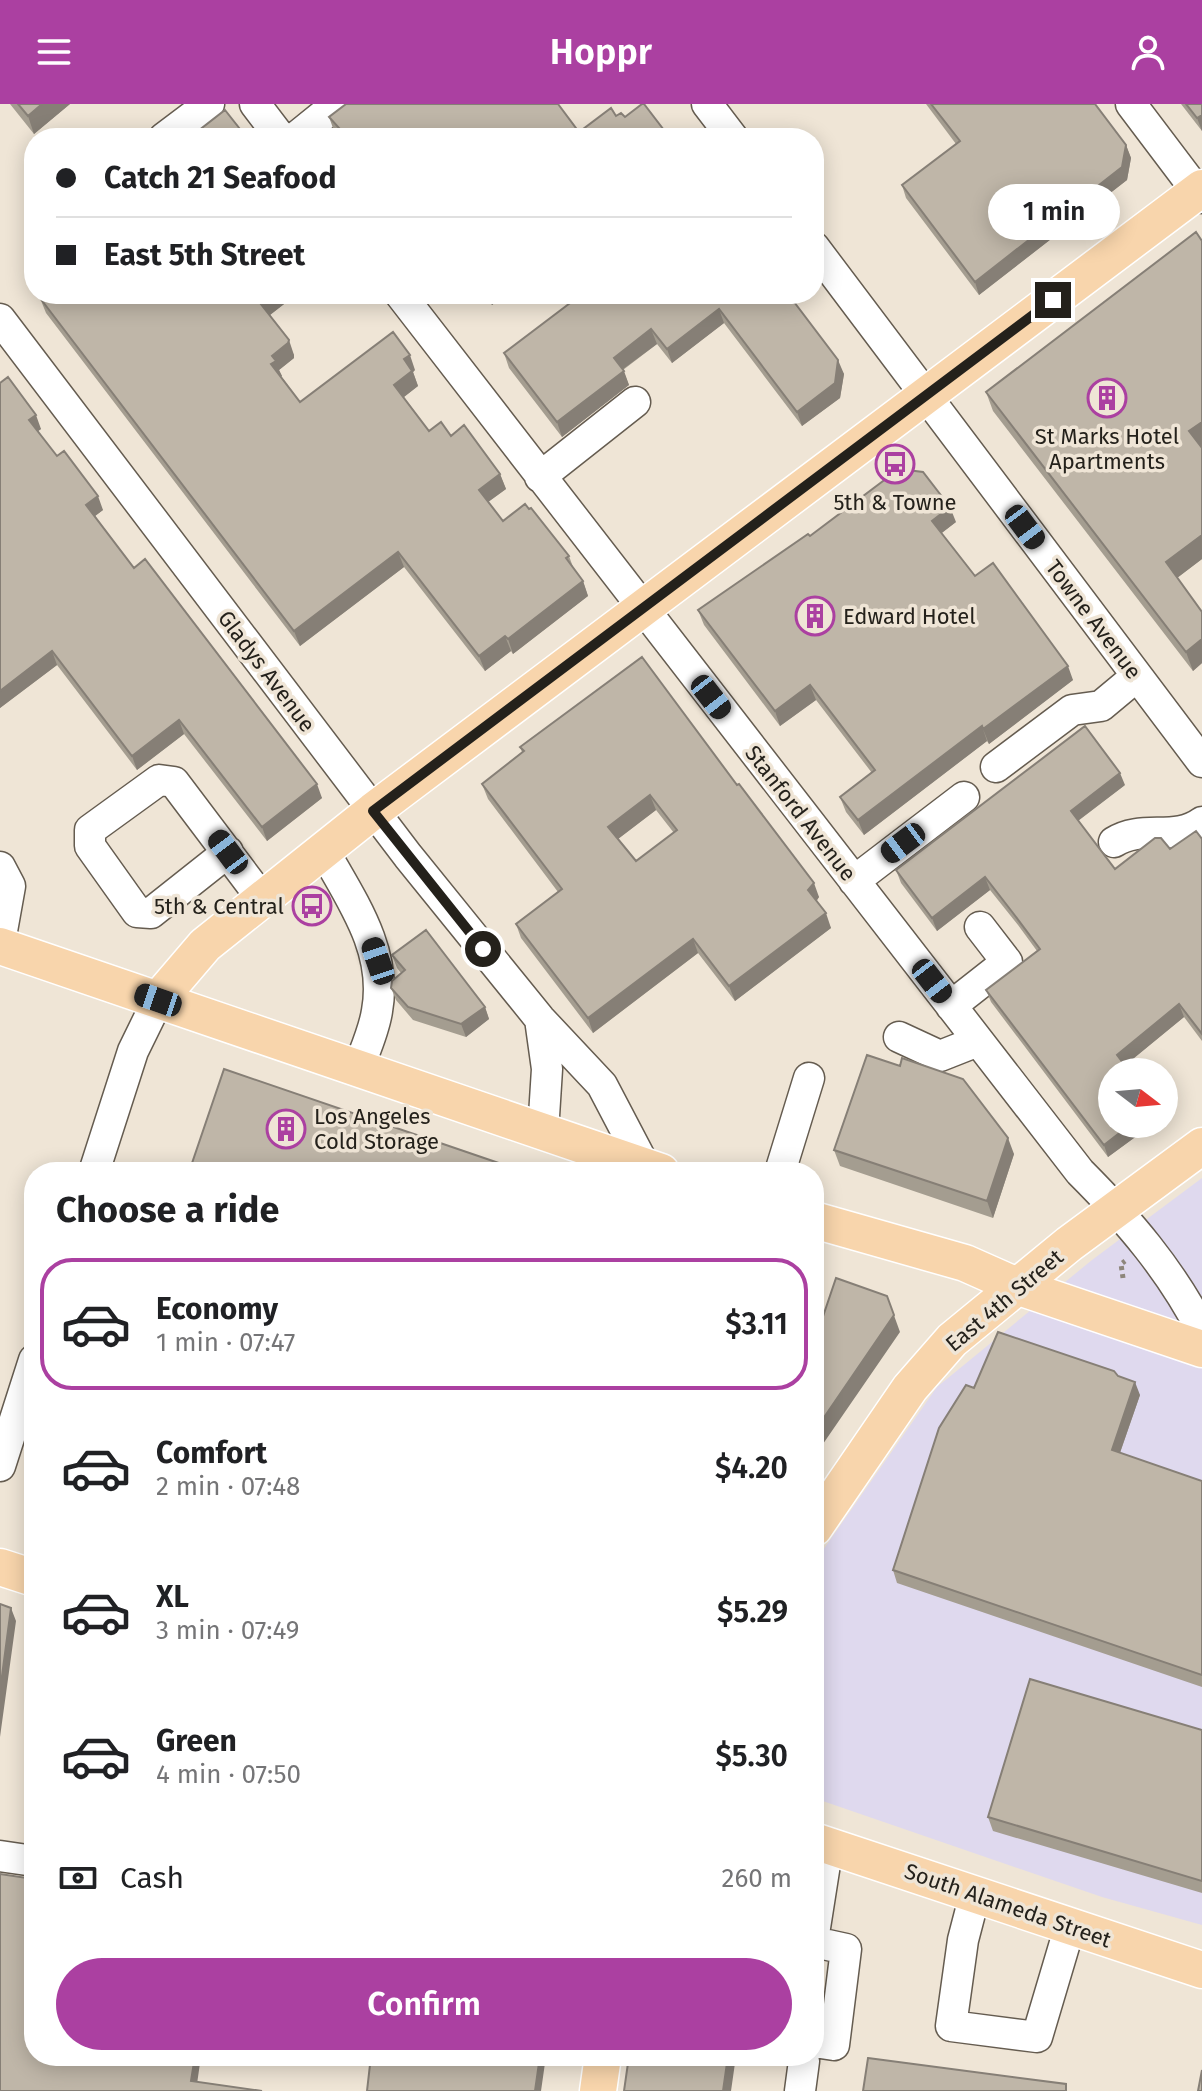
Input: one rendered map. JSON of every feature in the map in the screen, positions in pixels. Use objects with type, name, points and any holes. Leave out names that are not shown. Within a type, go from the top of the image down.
[{"type":"main road","points":[[158,1000],[205,945],[373,811],[1200,192]]},
{"type":"main road","points":[[0,944],[632,1162]]},
{"type":"main road","name":"East 4th Street","points":[[824,1513],[910,1388],[952,1340],[1069,1244],[1202,1146]]},
{"type":"main road","points":[[824,1223],[965,1263],[1019,1287],[1202,1349]]},
{"type":"main road","points":[[0,1567],[24,1575]]},
{"type":"main road","name":"South Alameda Street","points":[[824,1844],[1202,1970]]},
{"type":"main road","points":[[598,2091],[602,2066]]},
{"type":"street","points":[[177,128],[209,104]]},
{"type":"street","points":[[255,104],[273,128]]},
{"type":"street","points":[[307,128],[337,104]]},
{"type":"street","points":[[707,104],[725,128]]},
{"type":"street","points":[[1131,104],[1200,192]]},
{"type":"street","name":"Towne Avenue","points":[[824,260],[1202,762]]},
{"type":"street","name":"Stanford Avenue","points":[[408,304],[1080,1172],[1162,1264],[1184,1295],[1202,1331]]},
{"type":"street","name":"Gladys Avenue","points":[[0,319],[373,811],[540,1019],[602,1085],[649,1162]]},
{"type":"street","points":[[540,477],[635,402]]},
{"type":"street","points":[[996,767],[1072,710],[1101,706],[1137,676]]},
{"type":"street","points":[[228,852],[151,913],[137,912],[90,846],[90,830],[159,780],[174,782],[228,852],[263,900]]},
{"type":"street","points":[[854,881],[964,797]]},
{"type":"street","points":[[1114,842],[1126,834],[1183,833],[1202,822]]},
{"type":"street","points":[[324,851],[366,928],[378,961],[377,1010],[358,1069]]},
{"type":"street","points":[[0,867],[10,886],[0,944]]},
{"type":"street","points":[[951,1006],[1007,962],[980,927]]},
{"type":"street","points":[[97,1162],[133,1051],[158,1000]]},
{"type":"street","points":[[540,1019],[547,1069],[543,1132]]},
{"type":"street","points":[[899,1037],[940,1056],[978,1041]]},
{"type":"street","points":[[783,1162],[809,1078]]},
{"type":"street","points":[[0,1466],[24,1391]]},
{"type":"street","points":[[0,1856],[24,1860]]},
{"type":"street","points":[[975,1894],[963,1940],[951,2026],[1037,2037],[1070,1926]]},
{"type":"street","points":[[824,1944],[846,1949],[824,2026]]},
{"type":"street","points":[[800,2091],[810,2066]]},
{"type":"path","points":[[1107,1258],[1121,1264]]},
{"type":"shaded area","points":[[1202,1178],[1202,1925],[1102,1897],[824,1801],[824,1549],[937,1387],[1092,1260]]},
{"type":"building","points":[[18,104],[42,104],[28,116]]},
{"type":"building","points":[[346,104],[558,104],[576,128],[339,128],[329,117]]},
{"type":"building","points":[[644,104],[662,128],[584,128],[611,108],[616,116],[621,113],[625,117]]},
{"type":"building","points":[[931,104],[1095,104],[1126,145],[1122,167],[975,282],[902,185],[960,141]]},
{"type":"building","points":[[1186,104],[1202,104],[1202,115],[1197,118]]},
{"type":"building","points":[[225,110],[239,128],[202,128]]},
{"type":"building","points":[[1196,232],[1202,241],[1202,422],[1189,431],[1202,448],[1202,535],[1166,562],[1202,612],[1202,639],[1186,652],[986,392]]},
{"type":"building","points":[[45,304],[261,304],[289,340],[272,356],[276,361],[271,364],[300,402],[393,332],[410,355],[404,359],[412,371],[394,385],[429,431],[441,422],[451,436],[464,425],[500,474],[479,490],[503,521],[525,504],[531,508],[569,556],[566,558],[583,581],[508,639],[505,636],[479,656],[398,552],[294,631]]},
{"type":"building","points":[[569,304],[796,304],[838,360],[835,383],[797,412],[719,309],[667,349],[651,329],[614,358],[624,371],[557,422],[504,353]]},
{"type":"building","points":[[8,377],[36,415],[29,420],[57,456],[64,451],[98,496],[86,505],[134,568],[145,559],[317,784],[262,827],[179,720],[132,756],[52,651],[0,691],[0,383]]},
{"type":"building","points":[[899,469],[923,472],[950,507],[932,521],[975,576],[993,563],[1068,666],[983,729],[982,726],[858,820],[840,797],[875,770],[810,685],[775,711],[698,610],[808,534],[810,536]]},
{"type":"building","points":[[642,657],[814,883],[808,890],[826,913],[729,986],[693,939],[588,1018],[516,924],[562,889],[482,784],[524,751],[520,747]],"holes":[[[650,795],[677,830],[636,861],[608,827]]]},
{"type":"building","points":[[1085,726],[1120,773],[1071,811],[1115,869],[1155,838],[1161,838],[1170,849],[1196,831],[1202,839],[1202,1034],[1179,1004],[1117,1055],[1119,1058],[1098,1058],[1098,1137],[986,990],[1040,949],[1013,913],[985,877],[932,918],[896,870]]},
{"type":"building","points":[[426,930],[485,1007],[461,1024],[408,1007],[391,988],[392,981],[405,970],[392,955]]},
{"type":"building","points":[[867,1055],[900,1066],[902,1058],[963,1079],[1008,1138],[987,1201],[834,1150]]},
{"type":"building","name":"Los Angeles Cold Storage","points":[[224,1069],[496,1162],[192,1162]]},
{"type":"building","points":[[1099,1138],[1113,1138],[1104,1145]]},
{"type":"building","points":[[836,1278],[887,1296],[894,1315],[824,1417],[824,1313]]},
{"type":"building","points":[[998,1332],[1114,1371],[1118,1376],[1135,1382],[1112,1450],[1202,1481],[1202,1675],[893,1570],[939,1428],[966,1385],[974,1388]]},
{"type":"building","points":[[0,1604],[11,1608],[0,1691]]},
{"type":"building","points":[[1030,1679],[1202,1730],[1202,1881],[988,1817]]},
{"type":"building","points":[[0,1874],[24,1878],[24,2066],[193,2066],[191,2081],[262,2091],[0,2091]]},
{"type":"building","points":[[868,2058],[1066,2084],[1066,2091],[863,2091]]},
{"type":"building","points":[[370,2066],[539,2066],[535,2091],[367,2091]]},
{"type":"building","points":[[628,2066],[727,2066],[723,2091],[624,2091]]},
{"type":"building","points":[[1202,2070],[1202,2091],[1198,2091]]},
{"type":"place","name":"St Marks Hotel Apartments","points":[[1107,398]]},
{"type":"place","name":"5th & Towne","points":[[895,464]]},
{"type":"place","name":"Edward Hotel","points":[[815,616]]},
{"type":"place","name":"5th & Central","points":[[312,906]]},
{"type":"place","name":"Los Angeles Cold Storage","points":[[286,1129]]},
{"type":"route","points":[[483,949],[373,811],[1053,300]]}]
